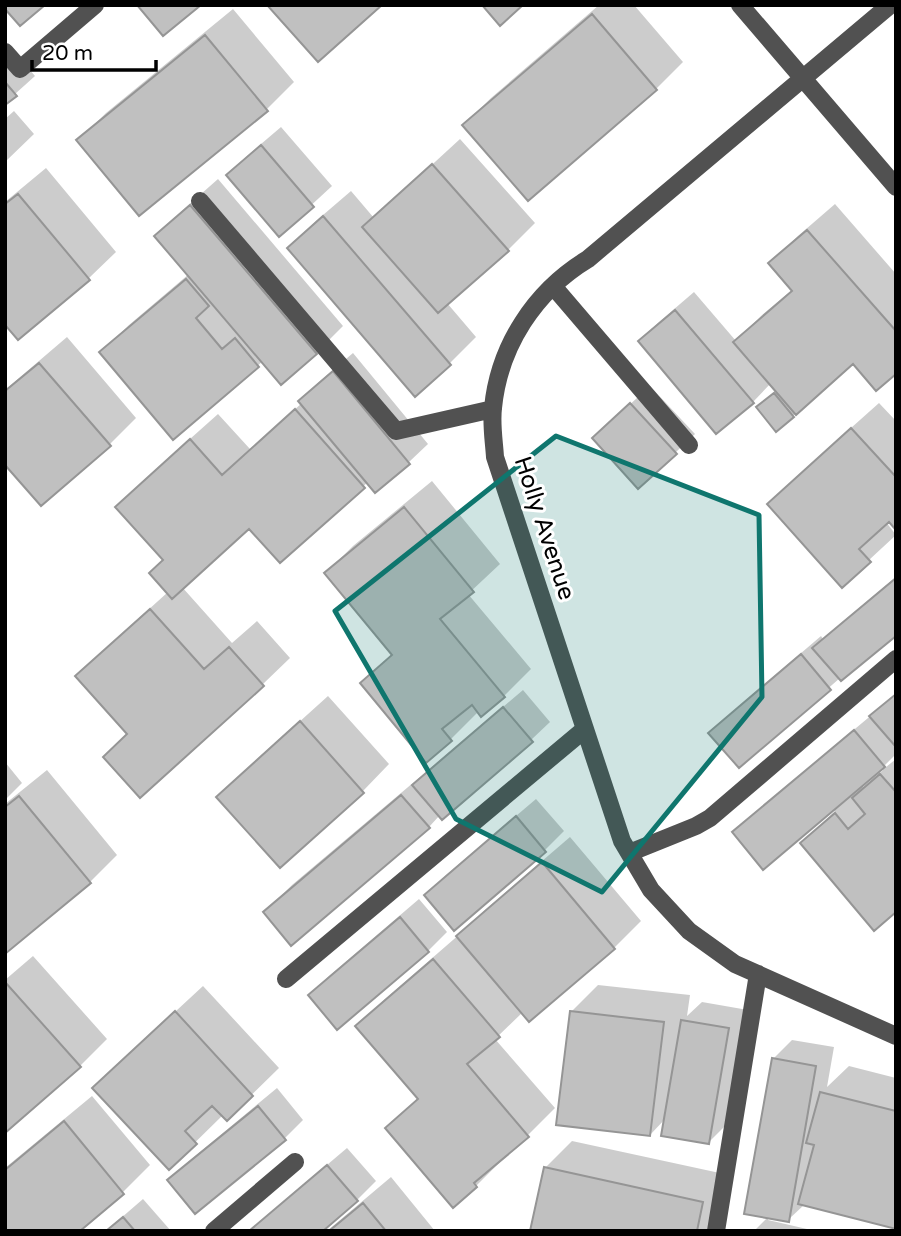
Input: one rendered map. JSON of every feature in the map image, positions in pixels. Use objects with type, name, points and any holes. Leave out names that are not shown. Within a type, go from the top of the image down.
[{"type":"street","points":[[5,52],[20,69],[95,5]]},
{"type":"street","points":[[740,5],[896,187]]},
{"type":"street","name":"Holly Avenue","points":[[890,5],[540,298],[518,329],[502,363],[493,409],[495,457],[622,841],[650,890],[689,931],[735,964],[896,1036]]},
{"type":"street","points":[[200,201],[396,432],[493,409]]},
{"type":"street","points":[[553,286],[689,445]]},
{"type":"street","points":[[629,853],[696,827],[710,818],[896,659]]},
{"type":"street","points":[[286,979],[585,729]]},
{"type":"street","points":[[716,1231],[758,974]]},
{"type":"street","points":[[214,1231],[295,1162]]},
{"type":"highlighted area","points":[[556,436],[759,515],[762,697],[602,892],[456,819],[335,611]]},
{"type":"building","points":[[5,5],[45,5],[20,26],[5,9]]},
{"type":"building","points":[[137,5],[201,5],[163,36]]},
{"type":"building","points":[[267,5],[382,5],[318,62]]},
{"type":"building","points":[[482,5],[523,5],[500,26]]},
{"type":"building","points":[[592,14],[657,90],[528,201],[462,125]]},
{"type":"building","points":[[205,35],[268,111],[139,216],[76,140]]},
{"type":"building","points":[[5,82],[17,96],[5,105]]},
{"type":"building","points":[[261,145],[314,207],[279,237],[226,175]]},
{"type":"building","points":[[432,164],[509,251],[438,313],[362,227]]},
{"type":"building","points":[[18,194],[90,280],[18,340],[5,325],[5,204]]},
{"type":"building","points":[[190,205],[317,354],[281,385],[154,236]]},
{"type":"building","points":[[323,216],[451,365],[415,397],[287,248]]},
{"type":"building","points":[[807,230],[896,331],[896,374],[876,391],[853,364],[796,415],[733,342],[792,291],[768,263]]},
{"type":"building","points":[[186,279],[209,306],[196,318],[222,349],[235,338],[259,367],[173,440],[99,352]]},
{"type":"building","points":[[675,310],[754,403],[716,434],[638,341]]},
{"type":"building","points":[[39,363],[111,446],[41,506],[5,465],[5,391]]},
{"type":"building","points":[[333,371],[410,464],[375,493],[298,401]]},
{"type":"building","points":[[774,393],[794,417],[776,432],[756,407]]},
{"type":"building","points":[[630,403],[677,454],[638,489],[592,438]]},
{"type":"building","points":[[295,409],[365,488],[280,563],[249,529],[172,599],[149,573],[163,560],[115,507],[190,439],[222,475]]},
{"type":"building","points":[[851,428],[896,477],[896,530],[889,522],[859,549],[871,562],[842,588],[767,504]]},
{"type":"building","points":[[404,507],[474,592],[440,619],[505,697],[481,717],[472,705],[442,729],[452,741],[426,763],[360,683],[392,655],[324,573]]},
{"type":"building","points":[[896,578],[896,636],[841,681],[812,648]]},
{"type":"building","points":[[150,609],[204,669],[229,647],[264,686],[140,798],[103,757],[127,734],[75,676]]},
{"type":"building","points":[[801,654],[831,690],[739,768],[708,733]]},
{"type":"building","points":[[896,694],[896,747],[869,716]]},
{"type":"building","points":[[503,707],[533,742],[442,820],[412,785]]},
{"type":"building","points":[[300,721],[364,793],[280,868],[216,797]]},
{"type":"building","points":[[854,730],[885,767],[763,870],[732,832]]},
{"type":"building","points":[[880,774],[896,792],[896,912],[874,931],[800,843],[835,813],[848,829],[865,814],[852,798]]},
{"type":"building","points":[[401,795],[430,828],[291,946],[263,912]]},
{"type":"building","points":[[19,796],[91,883],[5,954],[5,807]]},
{"type":"building","points":[[516,816],[546,852],[454,931],[424,895]]},
{"type":"building","points":[[542,862],[615,949],[529,1022],[456,936]]},
{"type":"building","points":[[400,917],[429,952],[337,1030],[308,995]]},
{"type":"building","points":[[433,959],[500,1037],[467,1064],[529,1137],[474,1183],[477,1187],[453,1208],[385,1128],[418,1099],[355,1026]]},
{"type":"building","points":[[5,982],[81,1067],[5,1133]]},
{"type":"building","points":[[175,1011],[253,1096],[227,1121],[212,1106],[185,1131],[197,1144],[169,1170],[92,1088]]},
{"type":"building","points":[[570,1011],[664,1022],[650,1136],[556,1125]]},
{"type":"building","points":[[681,1020],[729,1028],[709,1144],[661,1136]]},
{"type":"building","points":[[772,1058],[816,1066],[789,1222],[744,1214]]},
{"type":"building","points":[[820,1092],[896,1111],[896,1229],[798,1204],[814,1145],[806,1143]]},
{"type":"building","points":[[258,1106],[286,1140],[195,1214],[167,1180]]},
{"type":"building","points":[[64,1121],[124,1194],[80,1231],[7,1231],[5,1170]]},
{"type":"building","points":[[327,1165],[358,1201],[323,1231],[249,1231]]},
{"type":"building","points":[[544,1167],[703,1202],[697,1231],[530,1231]]},
{"type":"building","points":[[363,1203],[386,1231],[329,1231]]},
{"type":"building","points":[[123,1217],[135,1231],[106,1231]]}]
